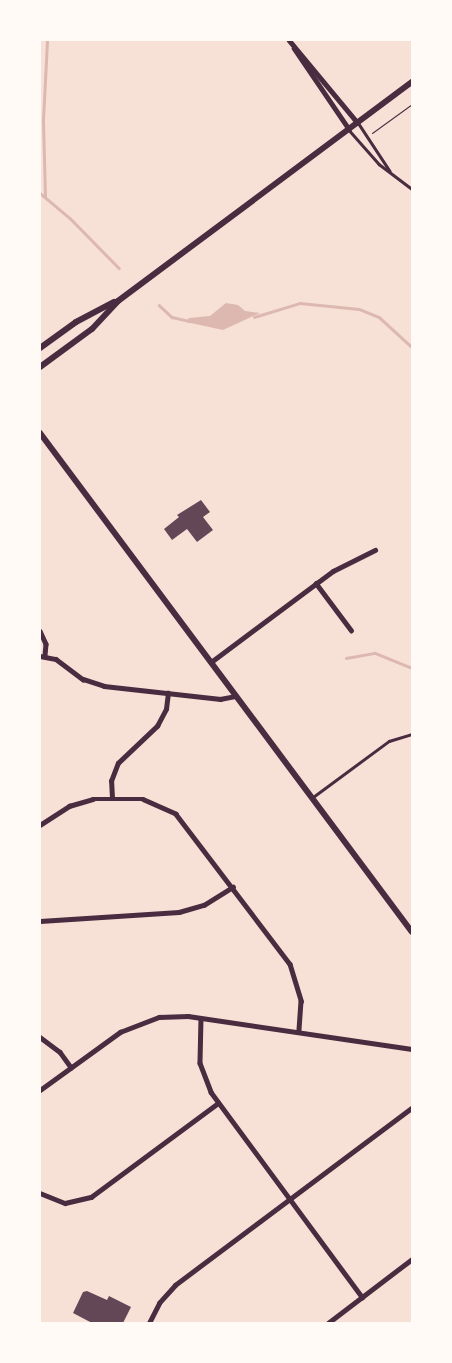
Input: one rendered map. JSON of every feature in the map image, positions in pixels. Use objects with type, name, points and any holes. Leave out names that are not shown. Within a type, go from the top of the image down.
[{"type":"main road","points":[[40,367],[92,329],[118,301],[412,82]]},
{"type":"main road","points":[[40,348],[85,316],[118,301]]},
{"type":"main road","points":[[40,433],[412,932]]},
{"type":"street","points":[[289,40],[328,83],[358,122]]},
{"type":"street","points":[[289,40],[318,88],[349,129]]},
{"type":"street","points":[[210,662],[316,583],[350,561],[375,550]]},
{"type":"street","points":[[316,583],[351,630]]},
{"type":"street","points":[[40,631],[46,644],[42,656],[60,661],[93,684],[220,699],[236,696]]},
{"type":"street","points":[[112,798],[112,781],[118,763],[157,726],[166,709],[168,693]]},
{"type":"street","points":[[40,825],[69,806],[112,798],[143,799],[176,814],[233,887],[294,974],[301,1001],[299,1032]]},
{"type":"street","points":[[40,921],[180,912],[204,905],[233,887]]},
{"type":"street","points":[[40,1090],[120,1032],[144,1021],[175,1016],[202,1018],[412,1049]]},
{"type":"street","points":[[202,1018],[200,1063],[218,1103],[362,1297]]},
{"type":"street","points":[[40,1037],[60,1052],[71,1067]]},
{"type":"street","points":[[40,1193],[65,1203],[91,1197],[218,1103]]},
{"type":"street","points":[[149,1323],[159,1303],[176,1285],[412,1108]]},
{"type":"street","points":[[328,1323],[412,1259]]},
{"type":"lane","points":[[358,122],[392,175]]},
{"type":"lane","points":[[349,129],[374,159],[412,189]]},
{"type":"lane","points":[[312,798],[389,741],[412,734]]},
{"type":"path","points":[[368,137],[412,104]]},
{"type":"shaded area","points":[[226,303],[238,305],[245,311],[260,313],[223,330],[186,322],[189,318],[210,316]]},
{"type":"building","points":[[201,500],[210,512],[203,517],[213,530],[197,542],[187,529],[172,540],[164,529],[179,517],[177,515]]},
{"type":"building","points":[[87,1291],[107,1300],[109,1296],[131,1307],[123,1323],[92,1323],[73,1313],[83,1292]]},
{"type":"waterway","points":[[45,197],[43,120],[47,40]]},
{"type":"waterway","points":[[40,193],[70,218],[119,268]]},
{"type":"waterway","points":[[254,317],[300,303],[359,309],[379,317],[412,347]]},
{"type":"waterway","points":[[159,305],[172,317],[190,321]]},
{"type":"waterway","points":[[346,658],[375,653],[412,668]]}]
